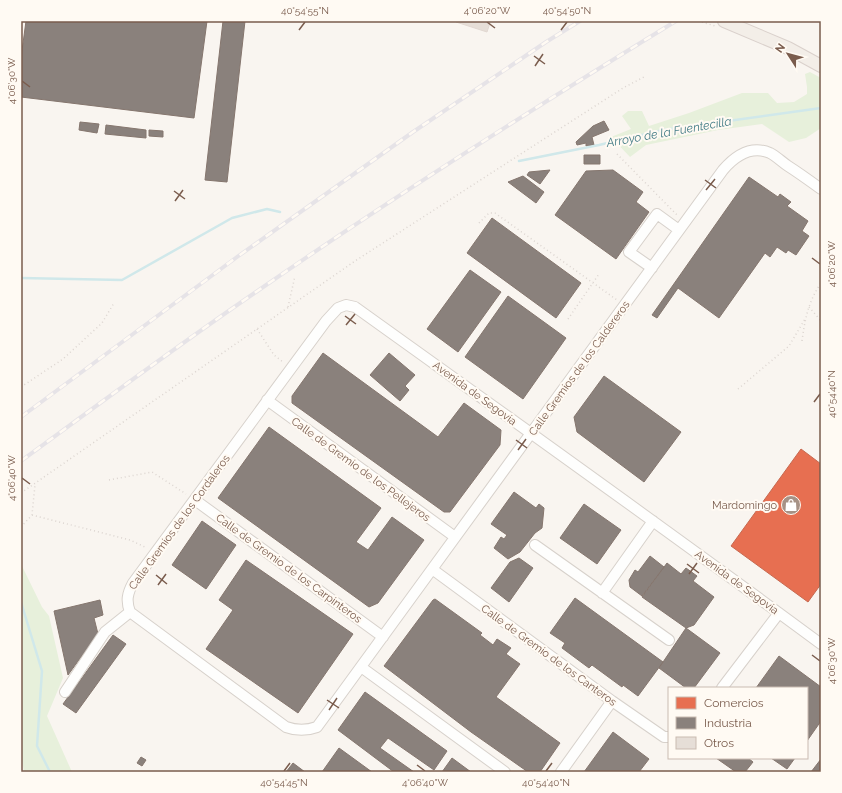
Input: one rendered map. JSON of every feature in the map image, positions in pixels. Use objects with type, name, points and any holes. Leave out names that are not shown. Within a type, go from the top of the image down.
[{"type":"main road","points":[[724,21],[788,48],[821,66]]},
{"type":"street","name":"Calle Gremios de los Caldereros","points":[[130,612],[286,727],[294,730],[309,730],[317,727],[728,164],[742,153],[759,150],[770,153],[821,189]]},
{"type":"street","points":[[652,268],[629,252],[657,214],[682,226]]},
{"type":"street","name":"Calle Gremios de los Cordaleros","points":[[130,612],[127,598],[129,590],[290,368],[326,321],[338,308],[346,304],[355,307]]},
{"type":"street","name":"Avenida de Segovia","points":[[355,307],[653,521],[821,644]]},
{"type":"street","name":"Calle de Gremio de los Pellejeros","points":[[267,400],[455,537]]},
{"type":"street","name":"Calle de Gremio de los Carpinteros","points":[[195,500],[383,637]]},
{"type":"street","points":[[602,593],[653,521]]},
{"type":"street","points":[[535,545],[669,640]]},
{"type":"street","name":"Calle de Gremio de los Canteros","points":[[432,569],[612,701],[664,737],[668,737]]},
{"type":"street","points":[[65,692],[105,632],[130,612]]},
{"type":"street","points":[[723,687],[779,613]]},
{"type":"street","points":[[361,666],[505,772]]},
{"type":"street","points":[[561,772],[612,701]]},
{"type":"path","points":[[21,493],[35,485],[368,252],[623,88],[644,77]]},
{"type":"path","points":[[618,154],[682,226]]},
{"type":"path","points":[[479,223],[489,213],[496,213],[624,305]]},
{"type":"path","points":[[568,319],[599,274]]},
{"type":"path","points":[[288,308],[295,276]]},
{"type":"path","points":[[802,341],[805,319],[809,306],[821,283]]},
{"type":"path","points":[[21,387],[63,359],[102,323],[114,303]]},
{"type":"path","points":[[809,306],[821,321]]},
{"type":"path","points":[[738,389],[789,346],[805,319]]},
{"type":"path","points":[[257,330],[274,355],[290,368]]},
{"type":"path","points":[[109,480],[152,472],[195,500]]},
{"type":"path","points":[[21,527],[32,515],[35,485]]},
{"type":"path","points":[[32,515],[130,540],[156,553]]},
{"type":"green space","points":[[810,72],[821,78],[821,128],[806,138],[789,142],[762,124],[718,130],[646,145],[630,157],[611,137],[631,129],[622,116],[628,111],[642,111],[649,126],[742,93],[768,93],[777,103],[794,102],[807,94],[805,74]]},
{"type":"green space","points":[[21,564],[42,607],[49,616],[63,678],[47,716],[72,772],[24,772],[21,754]]},
{"type":"building: Comercios","name":"Mardomingo","points":[[801,449],[821,464],[821,584],[808,602],[731,546]]},
{"type":"building: Industria","points":[[26,21],[207,21],[194,118],[21,97],[21,58]]},
{"type":"building: Industria","points":[[223,21],[245,21],[227,182],[205,180]]},
{"type":"building: Industria","points":[[604,121],[609,130],[592,137],[594,145],[586,146],[586,143],[577,145],[576,142],[593,126]]},
{"type":"building: Industria","points":[[80,122],[99,124],[97,133],[79,130]]},
{"type":"building: Industria","points":[[106,125],[146,130],[146,138],[105,134]]},
{"type":"building: Industria","points":[[149,130],[163,131],[163,137],[149,136]]},
{"type":"building: Industria","points":[[584,155],[600,155],[600,164],[584,164]]},
{"type":"building: Industria","points":[[550,170],[540,184],[527,175],[529,172]]},
{"type":"building: Industria","points":[[613,170],[643,192],[636,202],[649,212],[616,259],[555,215],[586,171]]},
{"type":"building: Industria","points":[[523,176],[544,192],[536,203],[508,182]]},
{"type":"building: Industria","points":[[749,177],[778,197],[780,194],[791,202],[787,206],[808,221],[802,231],[809,236],[796,255],[788,250],[786,253],[777,247],[770,257],[765,253],[719,318],[678,288],[657,318],[652,315]]},
{"type":"building: Industria","points":[[492,218],[581,283],[556,318],[467,253]]},
{"type":"building: Industria","points":[[470,270],[501,292],[458,352],[427,329]]},
{"type":"building: Industria","points":[[508,296],[566,338],[523,399],[465,357]]},
{"type":"building: Industria","points":[[323,353],[438,437],[464,403],[501,430],[500,445],[450,512],[444,512],[292,403],[292,396]]},
{"type":"building: Industria","points":[[389,353],[415,375],[405,386],[409,390],[400,401],[370,375]]},
{"type":"building: Industria","points":[[604,376],[681,432],[644,482],[577,432],[574,417]]},
{"type":"building: Industria","points":[[269,427],[381,508],[356,542],[368,550],[392,517],[424,540],[378,603],[369,607],[218,498]]},
{"type":"building: Industria","points":[[514,492],[536,508],[539,504],[544,508],[542,528],[535,533],[520,552],[508,559],[494,548],[501,537],[504,539],[507,535],[491,524]]},
{"type":"building: Industria","points":[[584,504],[621,530],[597,564],[560,538]]},
{"type":"building: Industria","points":[[202,521],[236,545],[206,589],[172,565]]},
{"type":"building: Industria","points":[[650,556],[664,567],[642,596],[630,587],[629,580],[635,570],[638,572]]},
{"type":"building: Industria","points":[[519,558],[533,568],[509,602],[491,588],[510,562]]},
{"type":"building: Industria","points":[[246,560],[353,634],[298,713],[206,649],[233,610],[219,600]]},
{"type":"building: Industria","points":[[667,563],[681,574],[686,568],[697,576],[693,581],[714,597],[694,625],[686,628],[642,597]]},
{"type":"building: Industria","points":[[575,598],[663,662],[638,696],[623,685],[622,687],[592,665],[589,668],[562,648],[565,643],[550,633]]},
{"type":"building: Industria","points":[[435,599],[482,633],[480,635],[493,645],[497,639],[511,648],[506,654],[520,664],[496,697],[560,743],[540,772],[528,772],[471,732],[384,666]]},
{"type":"building: Industria","points":[[100,600],[103,615],[94,618],[98,634],[68,675],[54,611]]},
{"type":"building: Industria","points":[[686,628],[720,653],[695,687],[685,687],[659,668]]},
{"type":"building: Industria","points":[[113,635],[126,644],[76,713],[63,704]]},
{"type":"building: Industria","points":[[779,656],[821,687],[821,721],[808,740],[808,687],[757,687]]},
{"type":"building: Industria","points":[[365,692],[447,751],[434,770],[388,738],[380,748],[414,772],[394,772],[338,730]]},
{"type":"building: Industria","points":[[613,732],[649,759],[639,772],[584,772]]},
{"type":"building: Industria","points":[[339,748],[372,772],[322,772]]},
{"type":"building: Industria","points":[[141,757],[146,760],[142,766],[137,763]]},
{"type":"building: Industria","points":[[452,758],[471,772],[442,772]]},
{"type":"building: Industria","points":[[717,759],[749,759],[753,762],[745,772],[736,772]]},
{"type":"building: Industria","points":[[772,759],[794,759],[787,769]]},
{"type":"building: Industria","points":[[821,759],[821,772],[811,772]]},
{"type":"building: Industria","points":[[293,763],[305,772],[286,772]]},
{"type":"building: Otros","points":[[456,21],[485,21],[490,23],[487,32]]},
{"type":"waterway","name":"Arroyo de la Fuentecilla","points":[[519,161],[663,130],[821,108]]},
{"type":"waterway","name":"Arroyo de la Fuentecilla","points":[[21,278],[122,280],[232,218],[267,209],[280,212]]},
{"type":"waterway","points":[[21,602],[42,671],[37,746],[50,772]]},
{"type":"railway","points":[[21,417],[237,257],[413,132],[546,42],[580,21]]},
{"type":"railway","points":[[21,461],[197,333],[359,222],[464,154],[676,21]]},
{"type":"place","name":"Mardomingo","points":[[791,505]]}]
